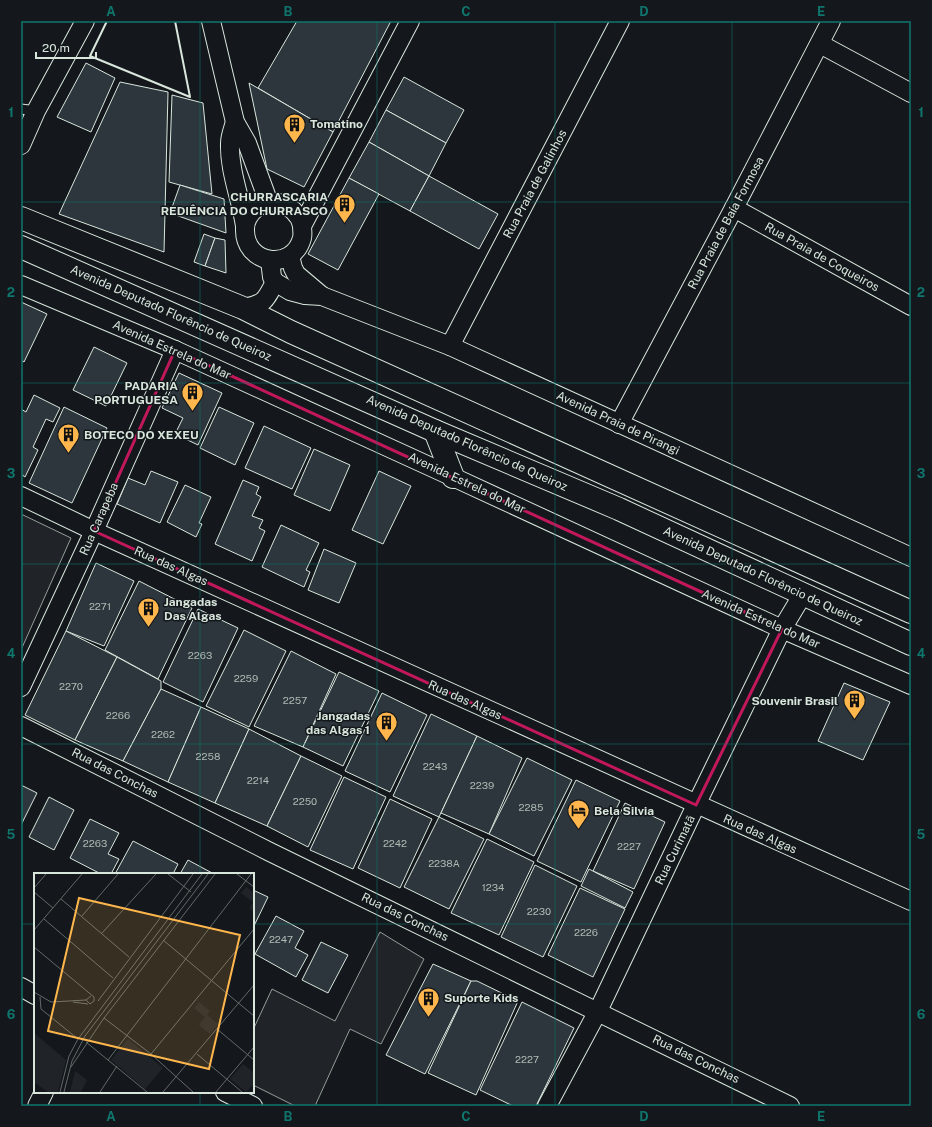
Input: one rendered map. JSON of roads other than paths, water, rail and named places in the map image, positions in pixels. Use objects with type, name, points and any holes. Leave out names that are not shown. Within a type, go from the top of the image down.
[{"type":"main road","points":[[21,218],[243,308],[291,332],[911,612]]},
{"type":"main road","name":"Avenida Deputado Florêncio de Queiroz","points":[[21,246],[435,431],[619,509],[911,644]]},
{"type":"main road","points":[[435,431],[453,476]]},
{"type":"street","points":[[21,145],[29,110],[85,21]]},
{"type":"street","points":[[211,21],[235,122],[247,143],[268,203]]},
{"type":"street","points":[[302,226],[410,21]]},
{"type":"street","name":"Rua Praia de Galinhos","points":[[450,346],[620,21]]},
{"type":"street","name":"Rua Praia de Baía Formosa","points":[[619,424],[734,208],[831,21]]},
{"type":"street","points":[[820,44],[911,93]]},
{"type":"street","points":[[235,122],[230,143],[231,159],[243,213],[245,236],[248,245],[253,252],[261,258],[280,260],[290,256],[298,248],[302,237],[302,226],[298,215],[290,207],[279,203],[268,203],[257,207],[249,216],[245,226]]},
{"type":"street","name":"Rua Praia de Coqueiros","points":[[734,208],[911,306]]},
{"type":"street","name":"Avenida Praia de Pirangi","points":[[290,256],[296,274],[322,296]]},
{"type":"street","points":[[243,308],[258,305],[264,301],[274,282],[270,260]]},
{"type":"street","name":"Avenida Praia de Pirangi","points":[[274,282],[290,291],[305,295],[322,296],[450,346],[911,557]]},
{"type":"street","name":"Avenida Estrela do Mar","points":[[21,285],[175,350],[453,476],[782,629],[911,685]]},
{"type":"street","name":"Rua Carapeba","points":[[21,687],[94,531],[175,350]]},
{"type":"street","name":"Rua das Algas","points":[[21,496],[94,531],[911,902]]},
{"type":"street","name":"Rua Curimatã","points":[[547,1106],[598,1011],[782,629],[803,594]]},
{"type":"street","name":"Rua das Conchas","points":[[21,726],[270,852],[790,1106]]},
{"type":"street","points":[[21,987],[34,994]]},
{"type":"street","points":[[36,1106],[43,1093]]},
{"type":"street","points":[[227,1093],[253,1106]]},
{"type":"place","name":"Tomatino","points":[[294,144]]},
{"type":"place","name":"CHURRASCARIA REDIÊNCIA DO CHURRASCO","points":[[344,224]]},
{"type":"place","name":"PADARIA PORTUGUESA","points":[[193,412]]},
{"type":"place","name":"BOTECO DO XEXEU","points":[[68,454]]},
{"type":"place","name":"Jangadas Das Algas","points":[[148,628]]},
{"type":"place","name":"Souvenir Brasil","points":[[854,720]]},
{"type":"place","name":"Jangadas das Algas 1","points":[[386,742]]},
{"type":"place","name":"Bela Silvia","points":[[578,830]]},
{"type":"place","name":"Suporte Kids","points":[[429,1018]]}]
